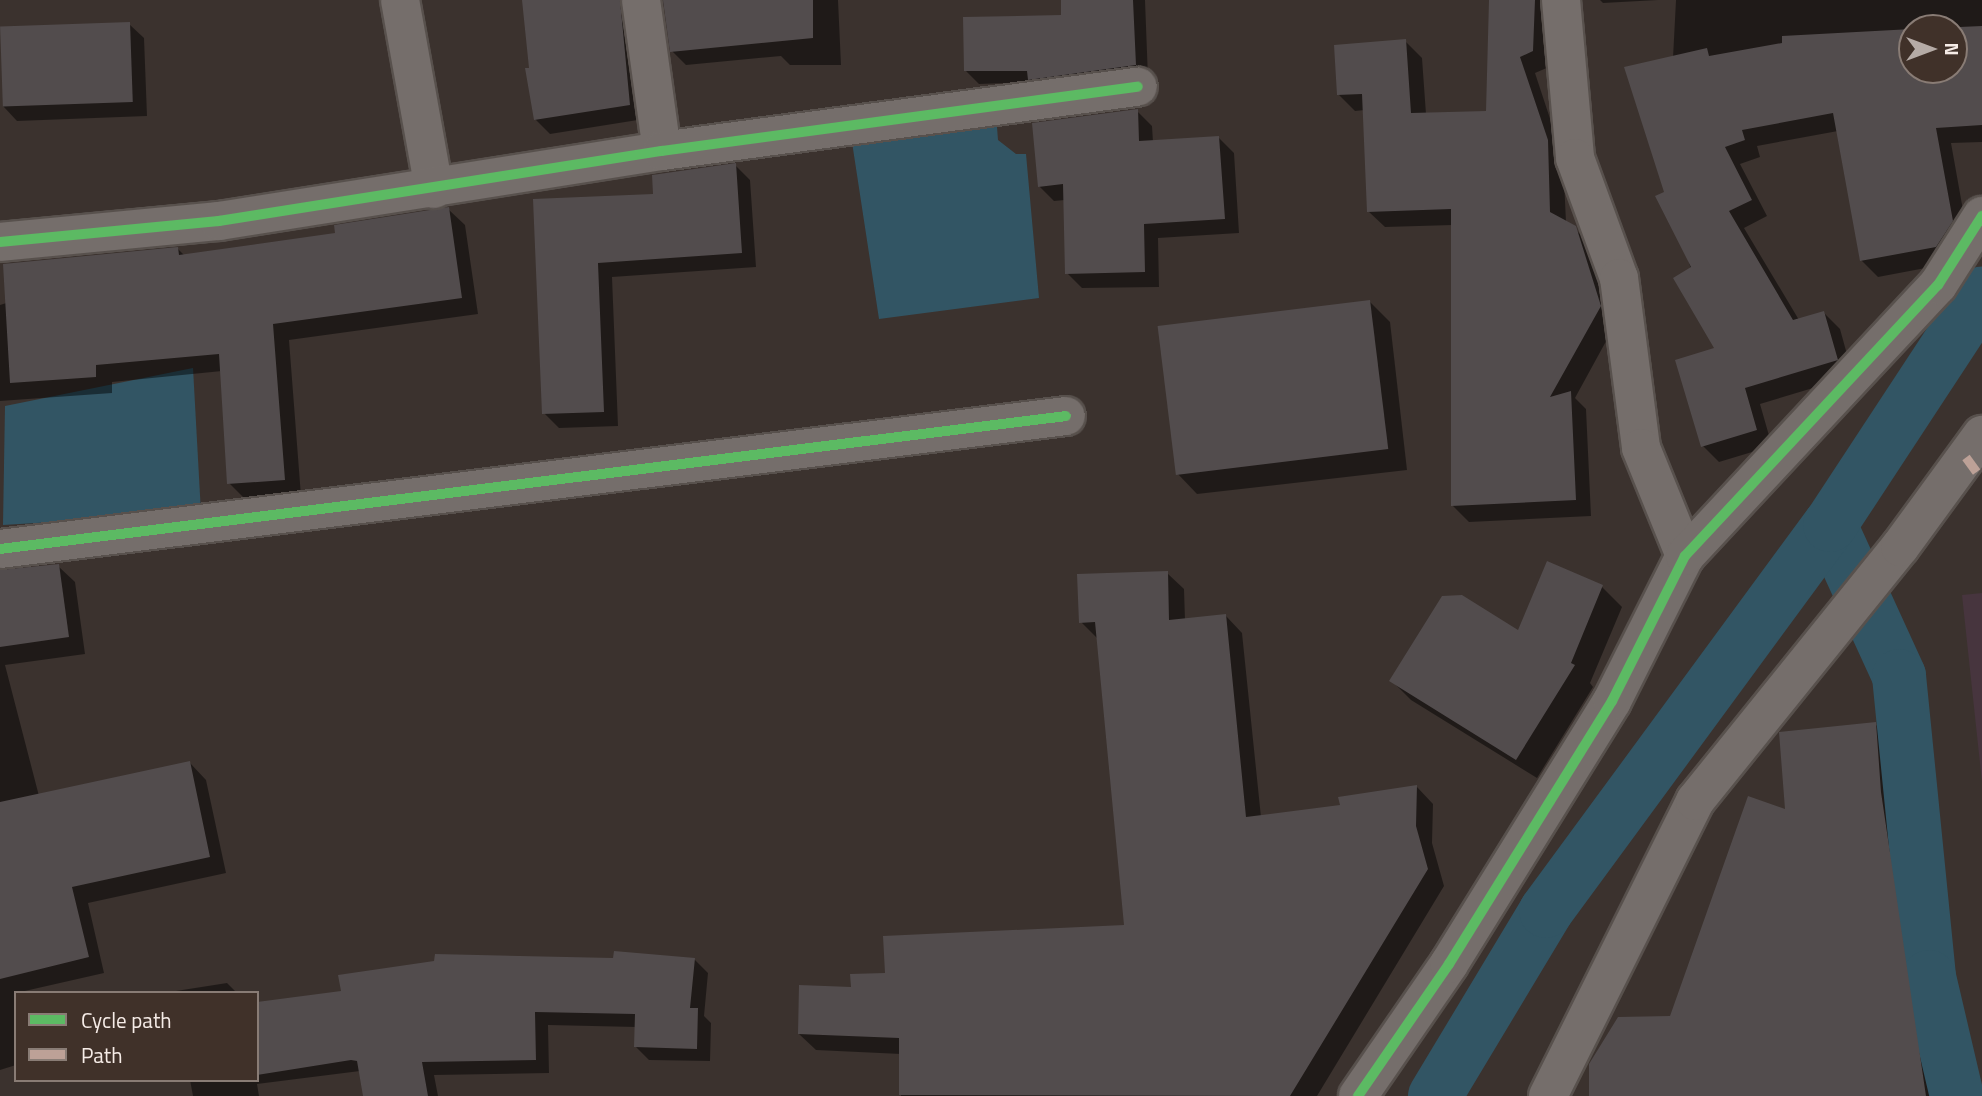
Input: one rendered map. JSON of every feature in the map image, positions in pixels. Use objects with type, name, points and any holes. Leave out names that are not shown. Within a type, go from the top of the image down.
[{"type":"street","points":[[400,0],[434,189]]},
{"type":"street","points":[[641,0],[662,152]]},
{"type":"street","points":[[1561,0],[1575,158],[1619,278],[1641,448],[1685,556]]},
{"type":"street","points":[[0,242],[219,221],[662,152],[1138,87]]},
{"type":"street","points":[[1371,1092],[1612,701],[1685,556],[1938,285],[1982,216]]},
{"type":"street","points":[[0,549],[1066,416]]},
{"type":"street","points":[[1548,1096],[1695,801],[1817,648],[1977,457]]},
{"type":"shaded area","points":[[1982,593],[1982,782],[1962,595]]},
{"type":"water","points":[[996,114],[998,140],[1016,154],[1026,154],[1039,298],[879,319],[850,129]]},
{"type":"water","points":[[193,368],[201,513],[3,525],[5,406]]},
{"type":"building","points":[[522,0],[620,0],[630,105],[534,120],[525,68],[529,68]]},
{"type":"building","points":[[663,0],[813,0],[813,38],[670,52]]},
{"type":"building","points":[[1061,0],[1133,0],[1136,65],[1028,80],[1027,71],[964,71],[963,17],[1061,15]]},
{"type":"building","points":[[1489,0],[1535,0],[1533,51],[1520,57],[1548,140],[1550,212],[1576,226],[1601,306],[1550,397],[1571,391],[1576,500],[1451,506],[1451,209],[1367,212],[1362,94],[1337,95],[1334,45],[1406,39],[1411,113],[1486,111]]},
{"type":"building","points":[[130,22],[133,102],[3,106],[0,27]]},
{"type":"building","points":[[1982,26],[1982,125],[1936,128],[1953,221],[1936,247],[1860,261],[1833,113],[1742,130],[1745,140],[1725,147],[1752,200],[1729,211],[1793,320],[1824,311],[1838,360],[1745,388],[1757,430],[1701,447],[1675,360],[1714,348],[1673,278],[1691,267],[1655,196],[1664,192],[1624,67],[1707,48],[1709,56],[1782,43],[1782,36],[1898,30],[1898,84],[1968,84],[1968,27]]},
{"type":"building","points":[[1138,109],[1139,141],[1219,136],[1225,219],[1144,224],[1145,272],[1065,274],[1063,184],[1038,187],[1032,123]]},
{"type":"building","points":[[736,163],[742,253],[598,263],[604,412],[542,414],[533,199],[653,194],[652,175]]},
{"type":"building","points":[[449,207],[462,298],[273,324],[285,480],[227,484],[219,354],[96,365],[96,377],[10,383],[3,264],[178,247],[179,255],[335,233],[334,225]]},
{"type":"building","points":[[1370,300],[1388,449],[1176,475],[1158,326]]},
{"type":"building","points":[[1547,561],[1603,585],[1571,663],[1575,665],[1516,760],[1389,681],[1442,596],[1462,595],[1518,630]]},
{"type":"building","points":[[59,564],[69,637],[0,647],[0,570]]},
{"type":"building","points":[[1168,571],[1169,620],[1226,614],[1246,817],[1340,805],[1338,797],[1417,785],[1416,826],[1428,869],[1290,1096],[899,1095],[899,1038],[798,1034],[799,985],[851,987],[850,974],[885,973],[883,936],[1124,925],[1095,622],[1079,623],[1077,574]]},
{"type":"building","points":[[1876,722],[1881,792],[1926,1096],[1589,1096],[1589,1064],[1618,1017],[1670,1016],[1748,796],[1785,809],[1779,732]]},
{"type":"building","points":[[190,761],[210,857],[72,887],[89,957],[0,979],[0,802]]},
{"type":"building","points":[[614,951],[695,958],[690,1008],[698,1008],[697,1049],[634,1047],[635,1014],[535,1012],[536,1060],[422,1062],[428,1096],[363,1096],[357,1061],[351,1060],[259,1075],[259,1002],[341,991],[338,975],[434,961],[435,954],[613,958]]},
{"type":"waterway","points":[[1435,1096],[1546,911],[1830,525],[1982,294]]},
{"type":"waterway","points":[[1830,525],[1899,676],[1929,977],[1957,1096]]},
{"type":"marked path","points":[[1966,457],[1982,479]]},
{"type":"cycle path","points":[[0,242],[219,221],[662,151],[1138,87]]},
{"type":"cycle path","points":[[1358,1096],[1449,964],[1612,701],[1685,556],[1938,285],[1982,216]]},
{"type":"cycle path","points":[[0,549],[1066,416]]}]
